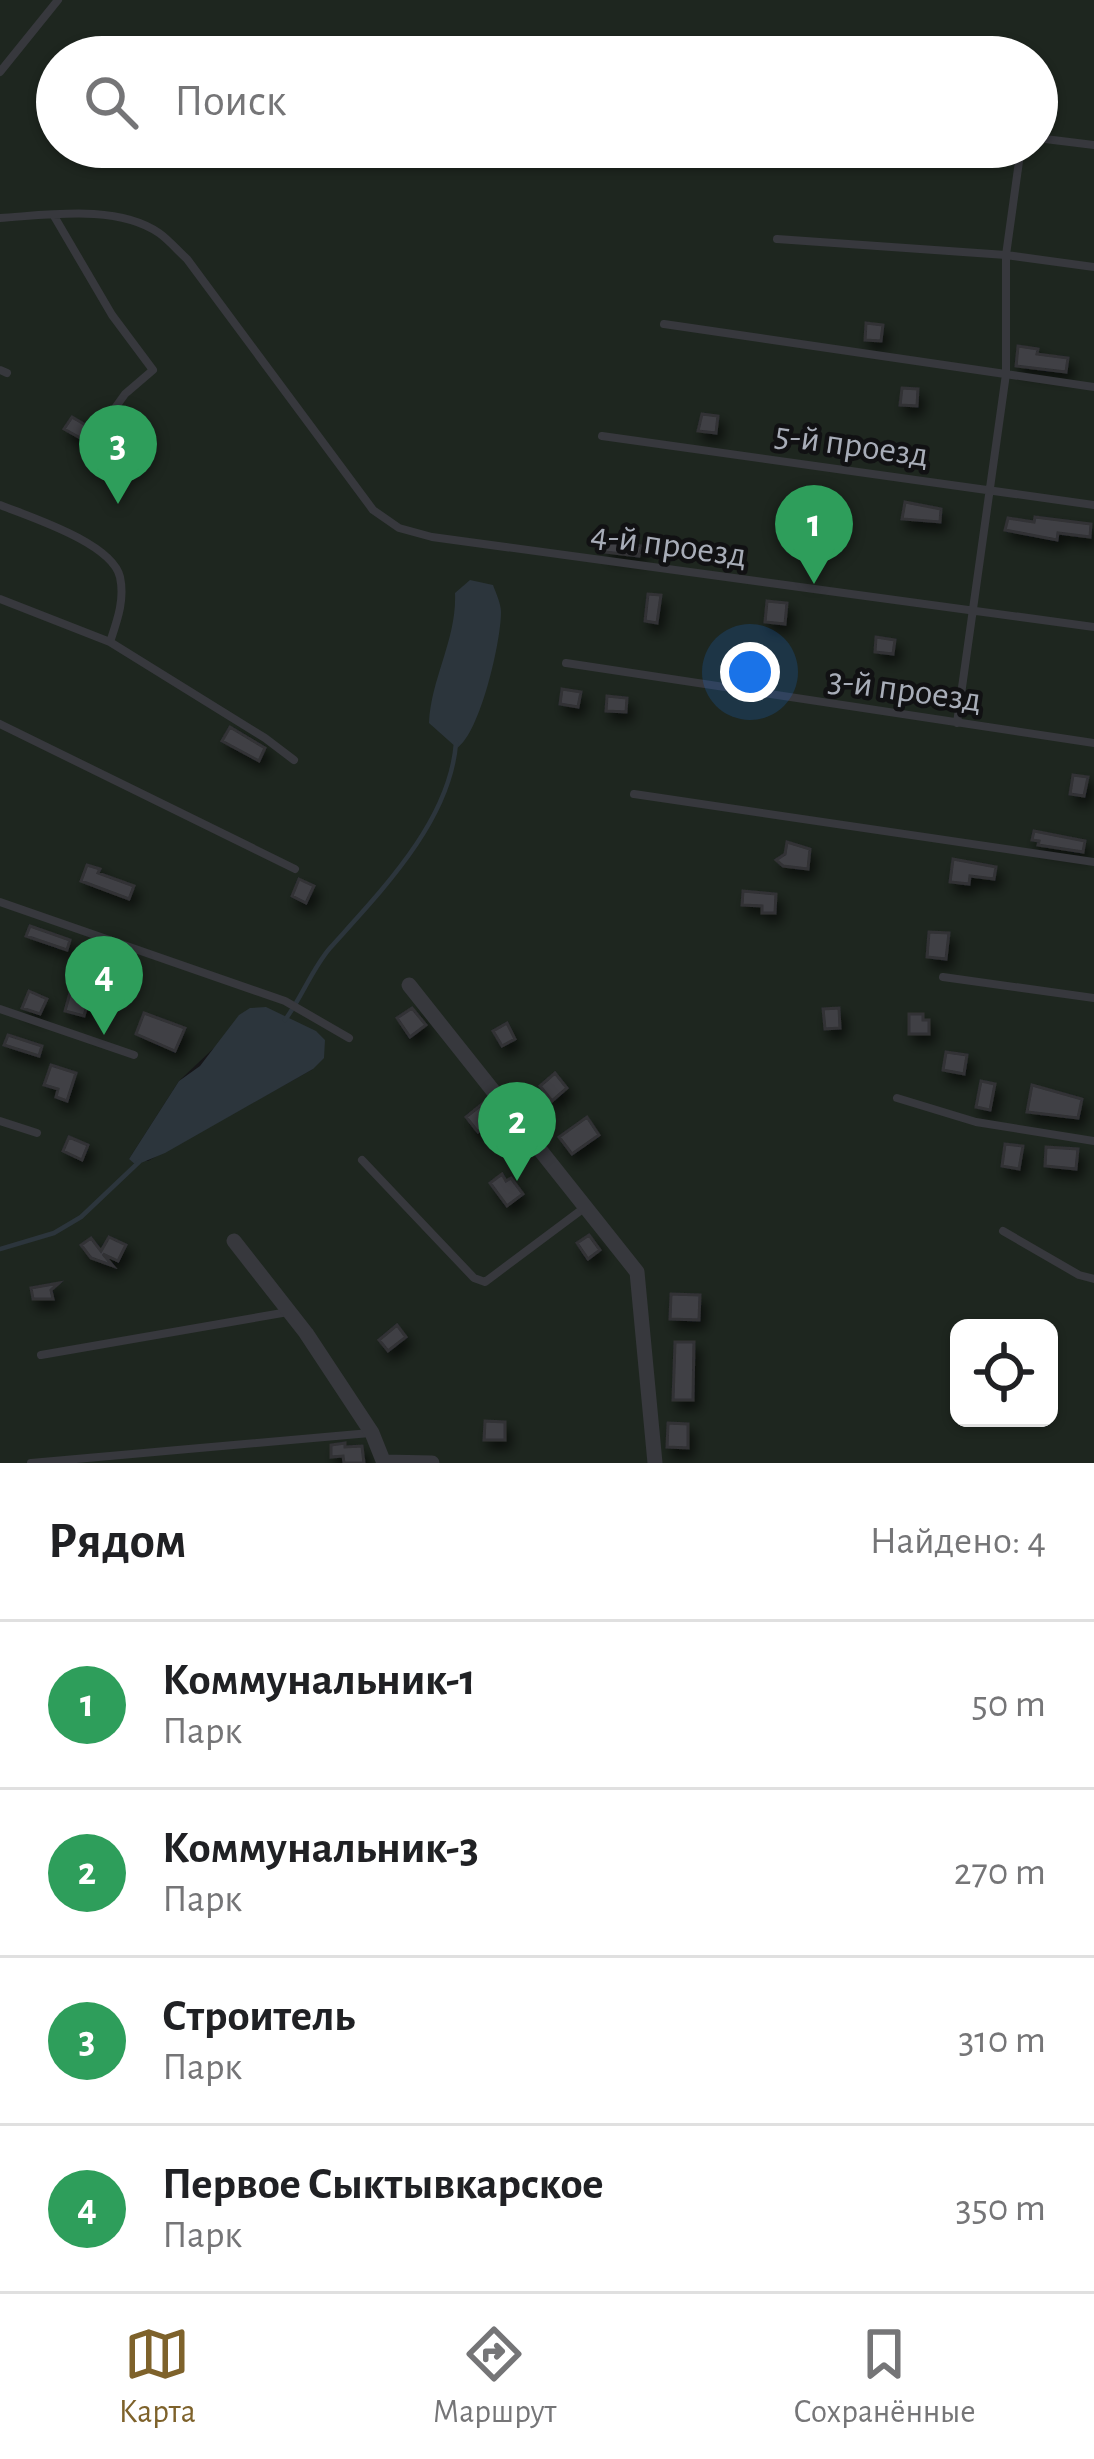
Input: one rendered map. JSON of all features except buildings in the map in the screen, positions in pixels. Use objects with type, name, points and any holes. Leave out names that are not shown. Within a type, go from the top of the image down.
[{"type":"street","points":[[409,985],[637,1272],[655,1463]]},
{"type":"street","points":[[234,1241],[372,1433],[384,1462],[432,1463]]},
{"type":"lane","points":[[0,72],[58,0]]},
{"type":"lane","points":[[1058,141],[1094,145]]},
{"type":"lane","points":[[957,723],[1006,374],[1006,255],[1018,168]]},
{"type":"lane","points":[[53,214],[112,315],[152,370],[125,394],[110,416]]},
{"type":"lane","name":"4-й проезд","points":[[0,218],[53,214],[136,222],[159,233],[188,259],[374,509],[399,528],[522,550],[1094,627]]},
{"type":"lane","points":[[777,239],[1006,255],[1094,267]]},
{"type":"lane","points":[[664,324],[1094,387]]},
{"type":"lane","name":"5-й проезд","points":[[602,436],[1094,505]]},
{"type":"lane","points":[[0,505],[83,540],[117,568],[121,610],[110,642]]},
{"type":"lane","points":[[0,599],[110,642],[294,760]]},
{"type":"lane","name":"3-й проезд","points":[[566,663],[1094,743]]},
{"type":"lane","points":[[0,724],[295,869]]},
{"type":"lane","points":[[634,794],[1094,862]]},
{"type":"lane","points":[[0,902],[285,1001],[349,1037]]},
{"type":"lane","points":[[943,977],[1094,998]]},
{"type":"lane","points":[[0,1009],[134,1055]]},
{"type":"lane","points":[[897,1098],[976,1122],[1094,1142]]},
{"type":"lane","points":[[0,1121],[38,1133]]},
{"type":"lane","points":[[362,1160],[474,1278],[485,1282],[586,1207]]},
{"type":"lane","points":[[1003,1231],[1094,1279]]},
{"type":"lane","points":[[41,1355],[289,1312]]},
{"type":"lane","points":[[31,1463],[372,1433]]},
{"type":"shaded area","points":[[0,0],[1094,0],[1094,1463],[0,1463]],"holes":[[[215,1047],[313,1069],[148,1161],[129,1159],[179,1081]]]},
{"type":"shaded area","points":[[470,580],[493,585],[501,609],[500,626],[481,706],[457,748],[429,723],[455,593]]},
{"type":"shaded area","points":[[266,1007],[316,1031],[325,1040],[324,1058],[313,1069],[165,1153],[136,1165],[129,1159],[179,1081],[200,1066],[239,1015]]},
{"type":"waterway","points":[[285,1020],[324,956],[427,828],[451,772],[456,743]]},
{"type":"waterway","points":[[0,1249],[54,1233],[81,1217],[139,1162]]},
{"type":"place","name":"Строитель","points":[[118,504]]},
{"type":"place","name":"Коммунальник-1","points":[[814,584]]},
{"type":"place","name":"Первое Сыктывкарское","points":[[104,1035]]},
{"type":"place","name":"Коммунальник-3","points":[[517,1181]]}]
